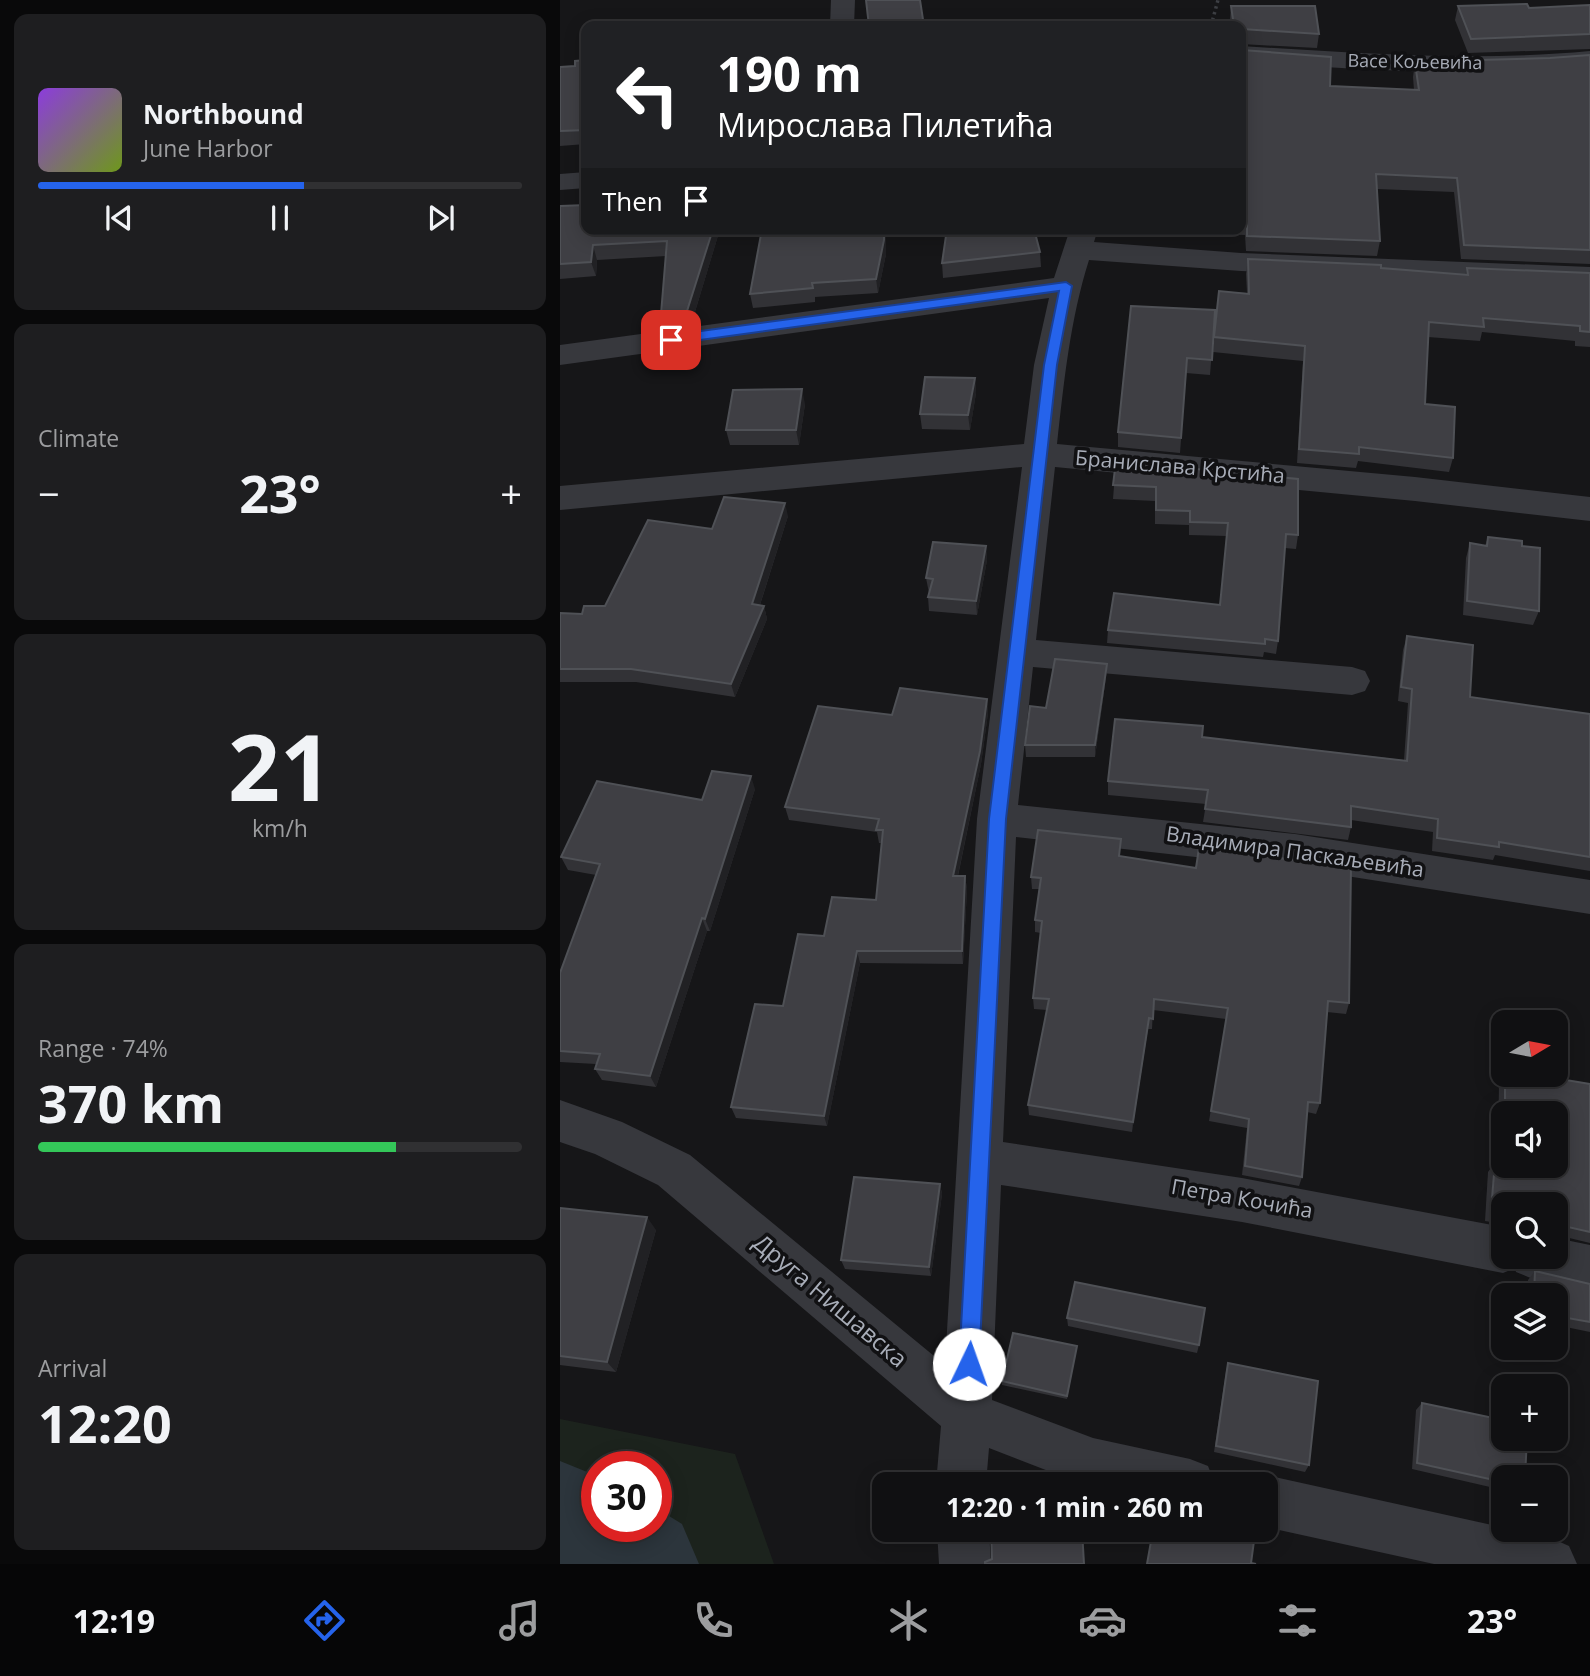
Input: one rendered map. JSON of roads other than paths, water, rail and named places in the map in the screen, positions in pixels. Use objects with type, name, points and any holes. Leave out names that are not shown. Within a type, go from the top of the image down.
[{"type":"street","points":[[842,21],[843,0]]},
{"type":"street","name":"Васе Кољевића","points":[[1246,54],[1353,61],[1527,65],[1590,59]]},
{"type":"street","points":[[560,182],[581,180]]},
{"type":"street","points":[[962,1472],[998,819],[1050,365],[1075,255]]},
{"type":"street","points":[[560,355],[1075,255],[1590,276]]},
{"type":"street","name":"Бранислава Крстића","points":[[560,498],[1041,454],[1415,489],[1590,509]]},
{"type":"street","points":[[1017,652],[1352,681]]},
{"type":"street","name":"Владимира Паскаљевића","points":[[998,819],[1178,836],[1387,864],[1590,897]]},
{"type":"street","name":"Друга Нишавска","points":[[560,1121],[606,1137],[674,1170],[967,1415],[1093,1462],[1137,1472]]},
{"type":"street","name":"Петра Кочића","points":[[979,1160],[1214,1194],[1336,1215],[1491,1247]]},
{"type":"street","points":[[1568,1264],[1590,1269]]},
{"type":"street","points":[[1278,1504],[1551,1564]]},
{"type":"street","points":[[964,1542],[965,1564]]},
{"type":"waterway","points":[[560,1517],[580,1525],[642,1564]]}]
